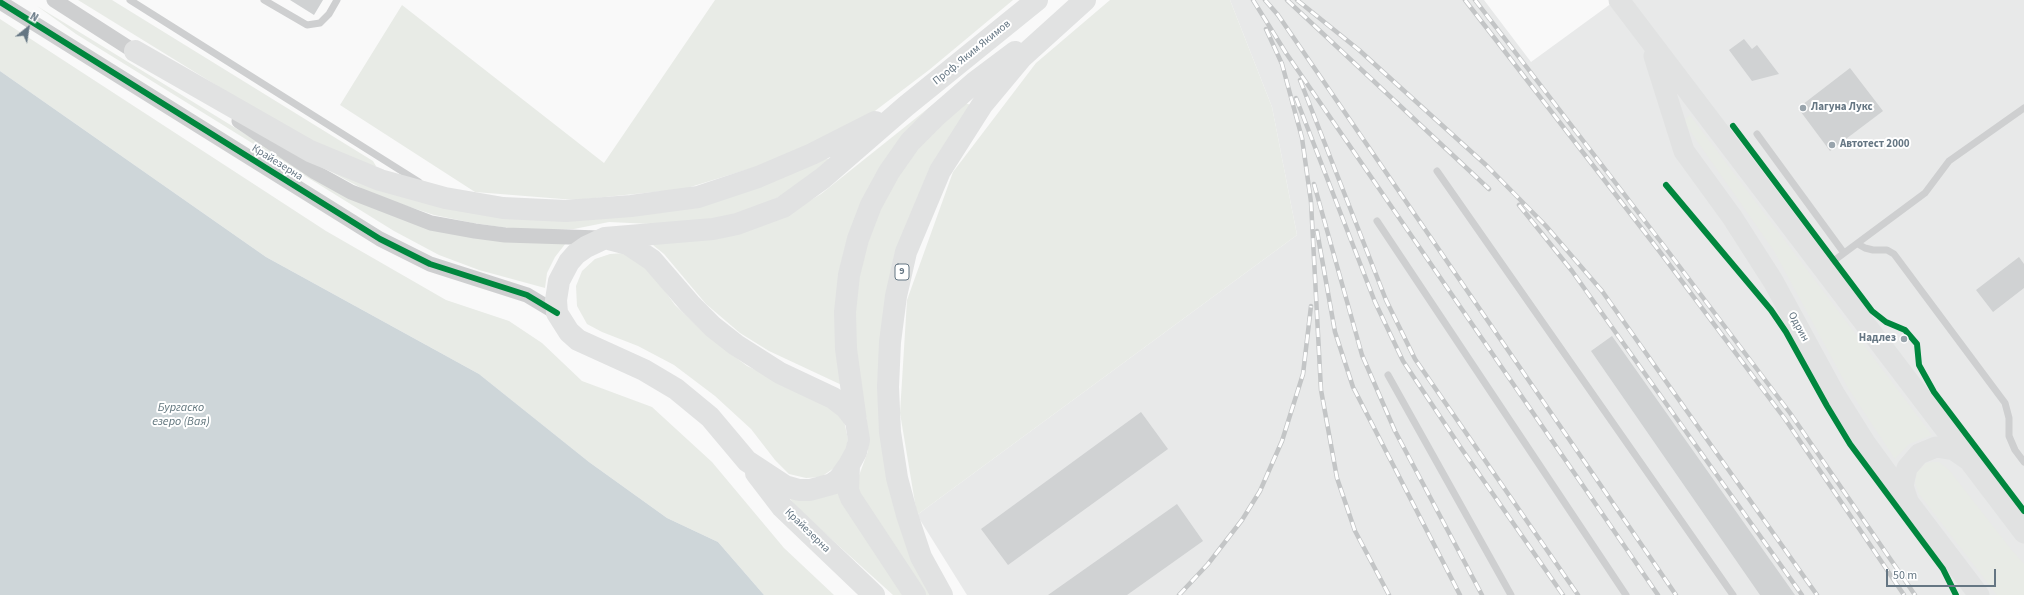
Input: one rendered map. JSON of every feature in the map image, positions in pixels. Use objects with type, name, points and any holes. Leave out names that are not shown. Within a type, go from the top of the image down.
[{"type":"highway","name":"Проф. Яким Якимов","points":[[906,106],[1037,0]]},
{"type":"highway","points":[[906,106],[823,178],[783,207],[737,224],[713,229],[605,238],[586,247],[568,262],[559,281],[556,300],[557,313],[568,332],[578,340],[644,370],[676,389],[710,417],[747,461],[785,486],[799,490],[821,488],[832,484],[839,479],[850,465],[856,452],[859,440],[846,349],[845,312],[849,275],[858,239],[878,192],[889,172],[910,142],[936,116],[975,82],[1084,0]]},
{"type":"highway","name":"9","points":[[942,595],[922,557],[907,515],[897,478],[890,432],[888,387],[890,342],[896,296],[906,252],[940,171],[982,105],[1022,57],[1084,0]]},
{"type":"highway","points":[[134,52],[310,151],[380,180],[445,198],[503,208],[566,211],[631,206],[698,197],[758,177],[812,154],[906,106]]},
{"type":"highway","points":[[605,238],[628,244],[639,250],[652,260],[690,304],[724,336],[759,361],[780,373],[833,398],[846,408],[856,420]]},
{"type":"highway","name":"Крайезерна","points":[[747,461],[782,508],[874,595]]},
{"type":"highway","points":[[850,465],[848,490],[851,498],[915,595]]},
{"type":"main road","name":"Одрин","points":[[1619,0],[1822,270],[2024,533]]},
{"type":"main road","name":"Одрин","points":[[1650,42],[1684,151],[1736,223],[1773,281],[1834,393],[1866,444],[1908,503],[1979,595]]},
{"type":"main road","points":[[1908,503],[1903,486],[1907,468],[1919,454],[1936,447],[1954,450],[1969,460]]},
{"type":"street","points":[[54,0],[315,172],[352,192],[431,223],[475,232],[505,235],[605,238]]},
{"type":"street","name":"Крайезерна","points":[[0,2],[380,239],[430,264],[527,295],[557,313]]},
{"type":"lane","points":[[130,0],[445,198]]},
{"type":"lane","points":[[264,0],[308,26],[320,23],[329,14],[337,0]]},
{"type":"lane","points":[[1822,270],[1925,193],[1949,162],[2024,108]]},
{"type":"lane","points":[[1757,134],[1844,253]]},
{"type":"lane","points":[[1437,171],[1733,595]]},
{"type":"lane","points":[[1377,221],[1626,595]]},
{"type":"lane","points":[[1858,244],[1865,248],[1887,250],[1894,254],[2005,402],[2009,418],[2009,436],[2015,450],[2024,462]]},
{"type":"lane","points":[[1388,375],[1511,595]]},
{"type":"shaded area","points":[[78,0],[112,0],[373,161],[376,166],[371,167],[311,140],[245,103]]},
{"type":"shaded area","points":[[715,0],[1013,0],[929,70],[867,117],[781,159],[684,189],[575,200],[475,192],[340,105],[402,5],[604,163]]},
{"type":"shaded area","points":[[1110,0],[1230,0],[1272,107],[1297,235],[917,515],[900,413],[907,300],[953,172],[1036,63]]},
{"type":"shaded area","points":[[1230,0],[1484,0],[1531,62],[1616,0],[2024,0],[2024,595],[967,595],[917,515],[1297,235],[1272,107]]},
{"type":"shaded area","points":[[37,6],[351,199],[427,228],[566,243],[555,257],[547,273],[545,288],[479,270],[439,255],[394,231],[76,34]]},
{"type":"shaded area","points":[[0,19],[326,231],[446,300],[509,321],[542,343],[582,381],[652,407],[712,462],[784,548],[834,595],[764,595],[718,542],[667,518],[589,462],[479,374],[266,257],[0,71]]},
{"type":"shaded area","points":[[961,82],[854,220],[846,387],[769,351],[740,333],[706,304],[664,254],[648,241],[775,221],[821,194]]},
{"type":"shaded area","points":[[965,103],[971,105],[924,190],[881,389],[935,595],[924,595],[857,492],[857,481],[868,451],[867,421],[855,364],[854,271],[882,195],[930,131]]},
{"type":"shaded area","points":[[1690,115],[1932,435],[1909,444],[1895,459],[1848,388],[1774,251],[1683,121]]},
{"type":"shaded area","points":[[824,158],[830,159],[804,185],[743,214],[706,221],[651,224],[609,222],[574,229],[550,230],[515,229],[473,223],[434,215],[374,195],[326,169],[353,174],[404,192],[613,213]]},
{"type":"shaded area","points":[[624,253],[649,269],[675,305],[709,337],[747,366],[821,399],[844,421],[848,439],[845,454],[837,466],[821,477],[806,478],[789,474],[775,460],[751,429],[715,396],[674,365],[638,346],[602,332],[587,324],[577,306],[576,286],[582,271],[595,259],[610,254]]},
{"type":"shaded area","points":[[1939,462],[1949,470],[2024,564],[2024,595],[1997,595],[1919,494],[1915,483],[1917,472],[1926,463]]},
{"type":"shaded area","points":[[842,488],[909,595],[893,595],[797,508],[787,495]]},
{"type":"water","name":"Бургаско езеро (Вая)","points":[[0,71],[266,257],[479,374],[589,462],[667,518],[718,542],[764,595],[0,595]]},
{"type":"building","points":[[290,0],[323,0],[314,15]]},
{"type":"building","points":[[1744,39],[1752,49],[1757,45],[1779,74],[1752,81],[1729,50]]},
{"type":"building","points":[[1850,68],[1883,111],[1830,151],[1798,108]]},
{"type":"building","points":[[2019,257],[2024,264],[2024,288],[1993,312],[1976,290]]},
{"type":"building","points":[[1612,336],[1795,595],[1760,595],[1591,351]]},
{"type":"building","points":[[1141,412],[1168,449],[1008,565],[981,529]]},
{"type":"building","points":[[1177,504],[1203,541],[1127,595],[1048,595]]},
{"type":"railway","points":[[1253,0],[1286,53],[1658,595]]},
{"type":"railway","points":[[1265,0],[1278,15],[1676,595]]},
{"type":"railway","points":[[1287,0],[1489,189]]},
{"type":"railway","points":[[1297,0],[1359,50],[1486,165],[1546,226],[1602,291],[1817,595]]},
{"type":"railway","points":[[1465,0],[1660,252],[1785,419],[1904,595]]},
{"type":"railway","points":[[1475,0],[1790,413],[1915,595]]},
{"type":"railway","points":[[1266,29],[1282,64],[1302,138],[1311,202],[1321,390],[1337,478],[1355,531],[1389,595]]},
{"type":"railway","points":[[1300,80],[1386,300],[1415,359],[1578,595]]},
{"type":"railway","points":[[1296,98],[1375,302],[1403,361],[1461,448],[1563,595]]},
{"type":"railway","points":[[1314,184],[1362,355],[1395,431],[1482,595]]},
{"type":"railway","points":[[1519,205],[1572,271],[1802,595]]},
{"type":"railway","points":[[1317,231],[1335,332],[1353,387],[1460,595]]},
{"type":"railway","points":[[1179,595],[1208,564],[1242,520],[1260,491],[1282,441],[1303,374],[1311,306]]},
{"type":"cycle path","points":[[0,2],[380,239],[430,264],[527,295],[557,313]]},
{"type":"cycle path","points":[[1733,126],[1872,311],[1886,322],[1905,330],[1917,344],[1919,365],[1934,392],[2024,511]]},
{"type":"cycle path","points":[[1666,185],[1771,310],[1786,332],[1850,444],[1943,569],[1956,595]]},
{"type":"place","name":"Лагуна Лукс","points":[[1803,108]]},
{"type":"place","name":"Автотест 2000","points":[[1832,145]]},
{"type":"place","name":"Надлез","points":[[1904,339]]}]
